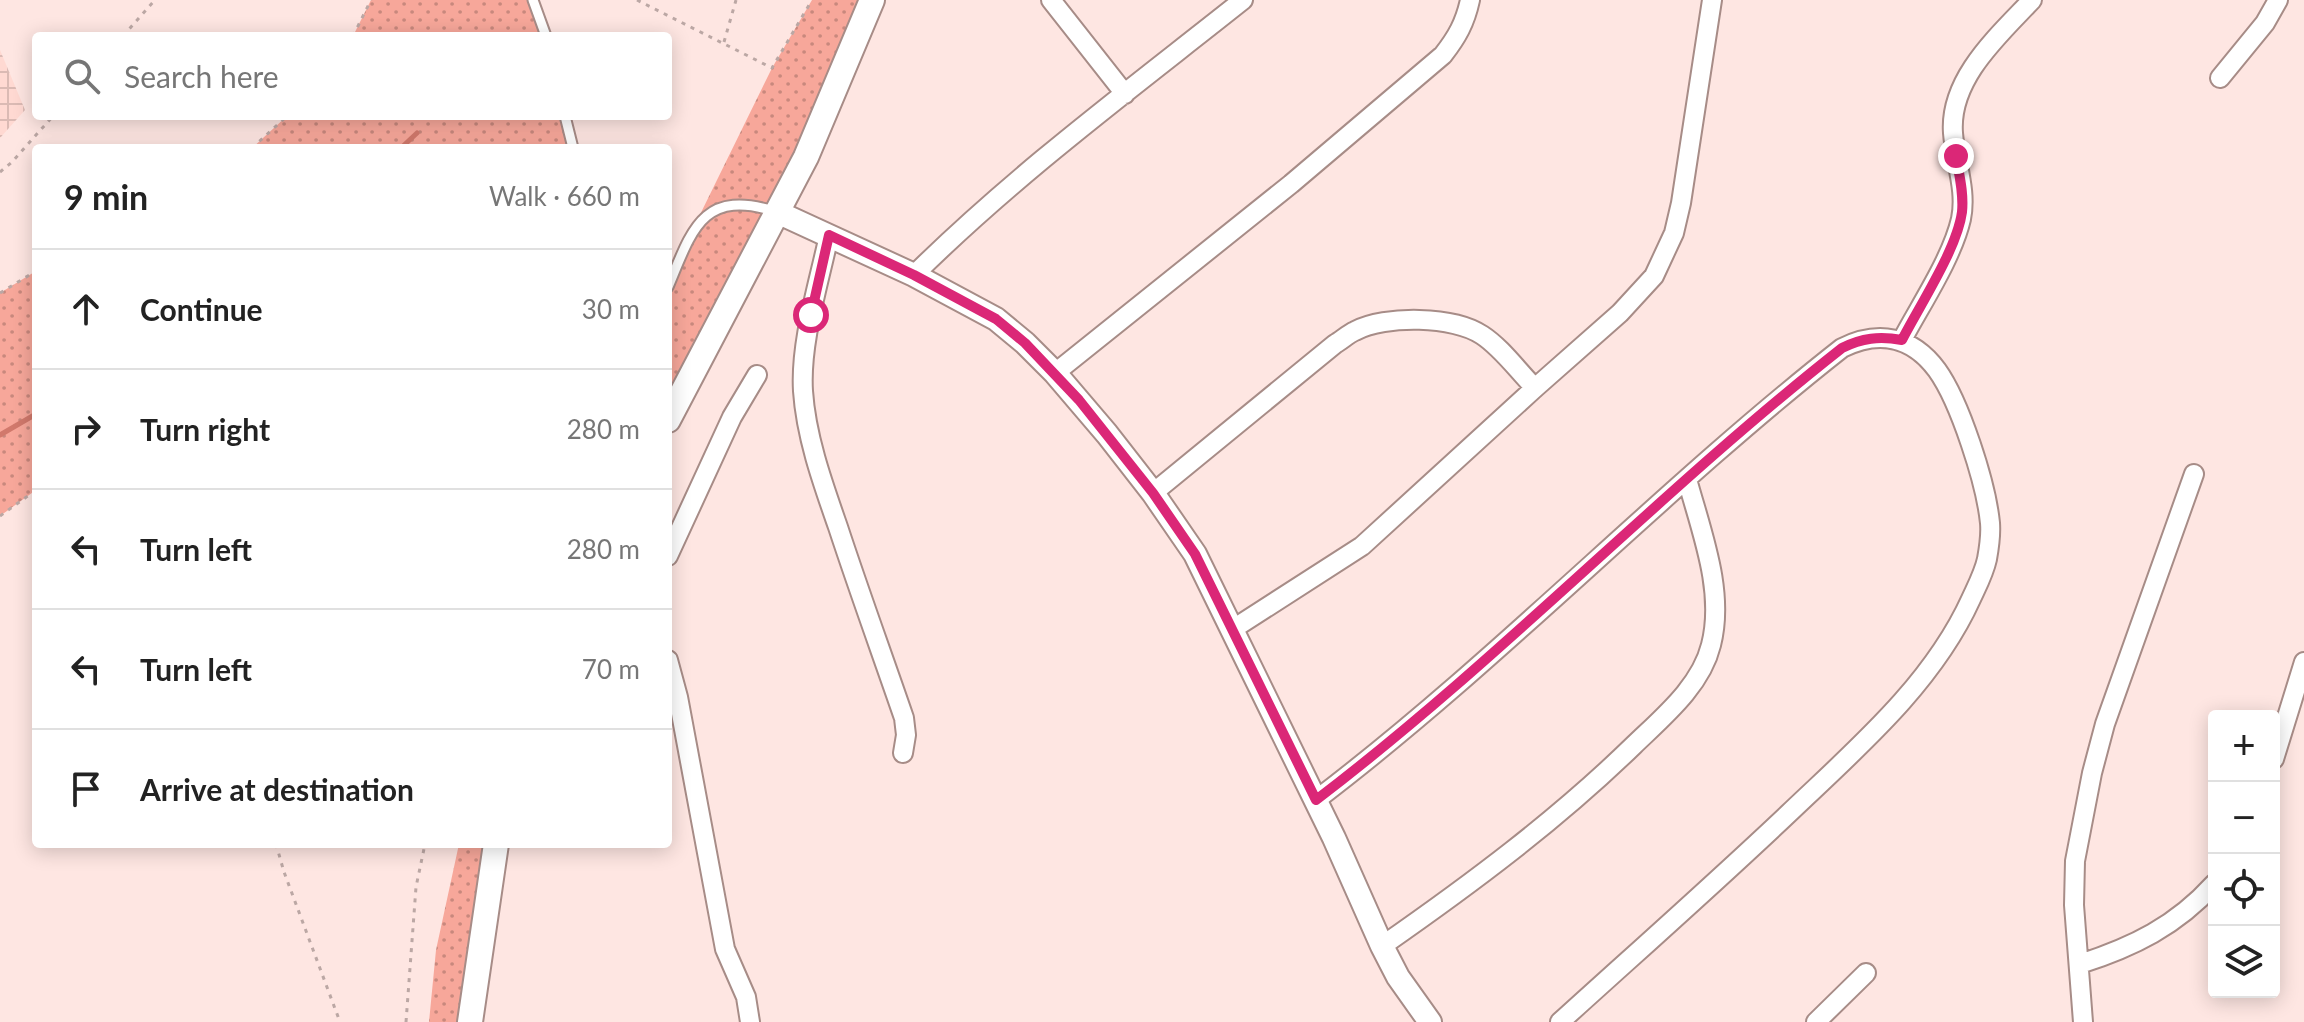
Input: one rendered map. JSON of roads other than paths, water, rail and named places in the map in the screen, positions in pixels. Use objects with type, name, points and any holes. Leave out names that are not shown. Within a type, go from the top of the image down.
[{"type":"main road","points":[[672,412],[806,157],[872,0]]},
{"type":"main road","points":[[470,1022],[495,848]]},
{"type":"street","points":[[1051,0],[1125,94]]},
{"type":"street","points":[[914,275],[983,209],[1243,0]]},
{"type":"street","points":[[1055,373],[1291,184],[1443,55],[1466,20],[1470,0]]},
{"type":"street","points":[[1233,629],[1362,546],[1620,313],[1654,276],[1666,254],[1681,203],[1712,0]]},
{"type":"street","points":[[1902,340],[1960,223],[1963,198],[1953,117],[1963,86],[1981,57],[2032,0]]},
{"type":"street","points":[[2220,78],[2265,23],[2278,0]]},
{"type":"street","points":[[777,212],[914,275],[996,319],[1055,373],[1153,493],[1195,554],[1316,800],[1382,946],[1398,977],[1430,1022]]},
{"type":"street","points":[[829,235],[805,356],[803,389],[806,419],[822,479],[904,718],[906,735],[903,753]]},
{"type":"street","points":[[1153,493],[1335,344],[1356,330],[1371,325],[1431,320],[1472,329],[1484,336],[1535,388]]},
{"type":"street","points":[[1316,800],[1388,745],[1786,392],[1842,348],[1856,341],[1877,337],[1902,340],[1919,350],[1946,383],[1967,433],[1987,509],[1990,538],[1986,563],[1963,616],[1935,660],[1873,733],[1672,924],[1560,1022]]},
{"type":"street","points":[[672,547],[732,417],[757,375]]},
{"type":"street","points":[[2083,1022],[2074,905],[2075,861],[2092,773],[2105,724],[2194,474]]},
{"type":"street","points":[[1382,946],[1472,883],[1562,812],[1654,726],[1694,683],[1706,661],[1715,623],[1709,558],[1687,479]]},
{"type":"street","points":[[2280,740],[2304,662]]},
{"type":"street","points":[[672,675],[725,949],[746,997],[750,1022]]},
{"type":"street","points":[[2080,964],[2148,938],[2208,889]]},
{"type":"street","points":[[1816,1022],[1866,973]]},
{"type":"lane","points":[[533,0],[545,32]]},
{"type":"lane","points":[[566,120],[572,144]]},
{"type":"lane","points":[[672,278],[690,235],[718,208],[733,203],[777,212]]},
{"type":"waterway","points":[[405,144],[417,133]]},
{"type":"waterway","points":[[0,435],[32,416]]}]
